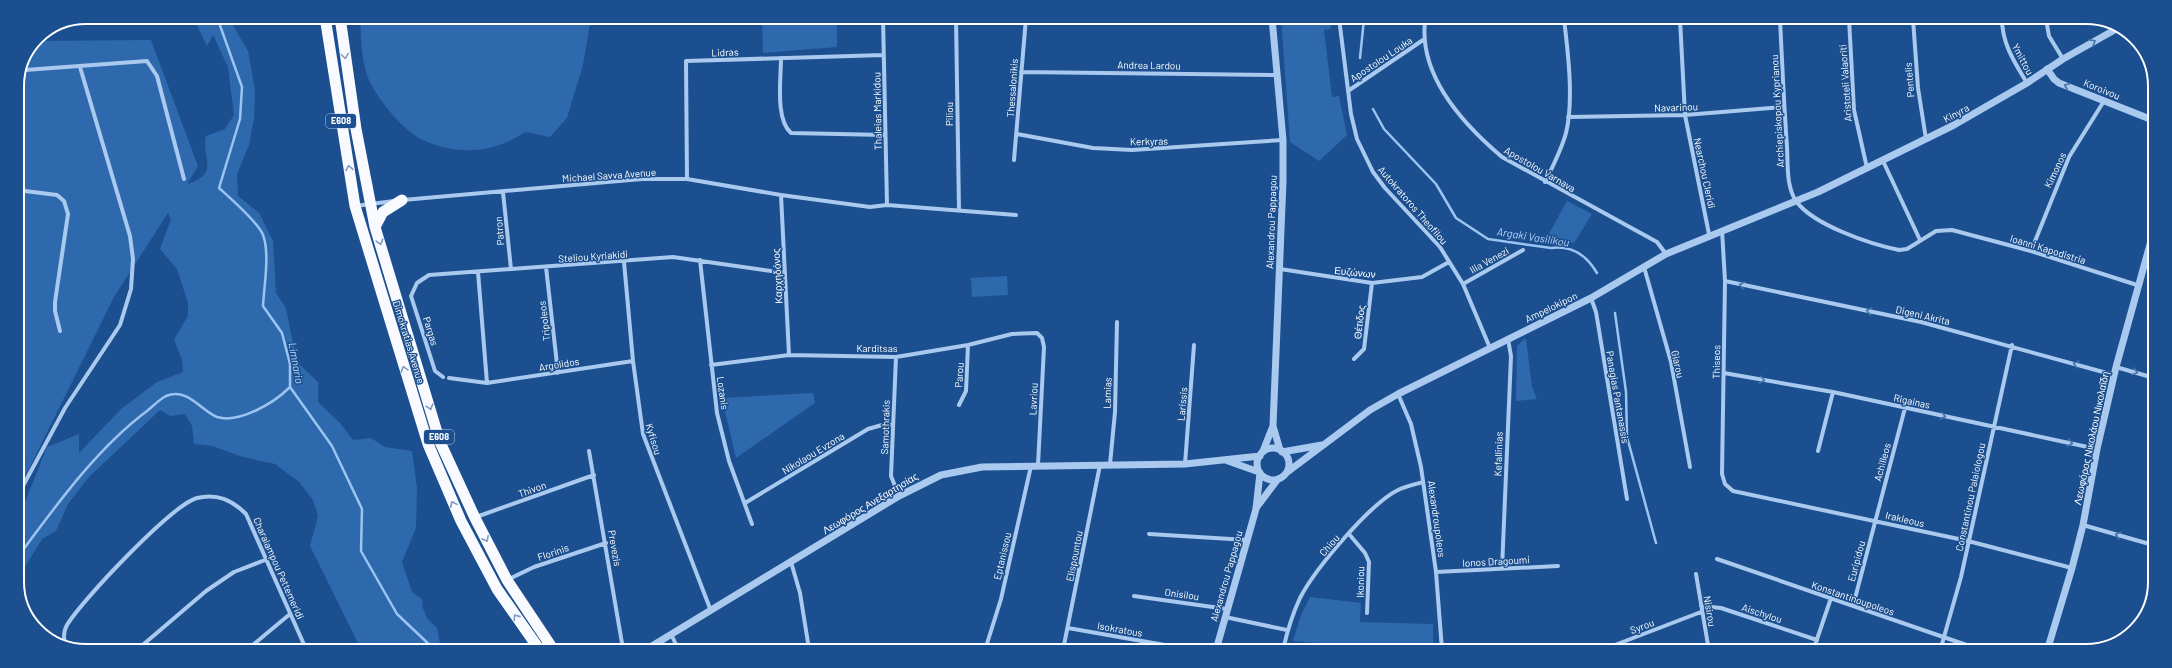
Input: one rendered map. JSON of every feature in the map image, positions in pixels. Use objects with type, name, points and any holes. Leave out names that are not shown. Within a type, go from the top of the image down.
[{"type":"highway","name":"Dimokratias Avenue","points":[[326,24],[355,206],[428,444],[461,521],[497,589],[536,644]]},
{"type":"highway","name":"Dimokratias Avenue","points":[[341,24],[356,129],[375,227],[440,442],[475,518],[507,580],[550,644]]},
{"type":"highway","points":[[375,227],[383,212],[402,200]]},
{"type":"street","name":"Thaleias Markidou","points":[[883,24],[887,205]]},
{"type":"street","name":"Piliou","points":[[956,24],[959,210]]},
{"type":"street","name":"Thessalonikis","points":[[1014,160],[1025,24]]},
{"type":"street","name":"Alexandrou Pappagou","points":[[1262,454],[1273,426],[1280,269],[1283,140],[1273,24]]},
{"type":"street","name":"Autokratoros Theofilou","points":[[1340,24],[1350,114],[1357,140],[1373,172],[1385,188],[1440,247],[1463,284],[1490,348]]},
{"type":"street","name":"Apostolou Varnava","points":[[1425,24],[1423,40],[1441,87],[1463,120],[1502,157],[1545,182],[1657,242],[1666,254]]},
{"type":"street","points":[[1545,182],[1560,152],[1568,117],[1568,67],[1564,24]]},
{"type":"street","name":"Nearchou Cleridi","points":[[1680,24],[1685,115],[1709,234]]},
{"type":"street","name":"Archiepiskopou Kyprianou","points":[[1780,24],[1790,188],[1796,201]]},
{"type":"street","name":"Aristoteli Valaoriti","points":[[1849,24],[1854,110],[1867,168]]},
{"type":"street","name":"Pentelis","points":[[1912,24],[1919,102],[1926,139]]},
{"type":"street","name":"Ymittou","points":[[2002,24],[2003,34],[2009,54],[2027,83]]},
{"type":"street","points":[[2047,24],[2049,36],[2063,59]]},
{"type":"street","name":"Kinyra","points":[[1796,201],[1883,161],[1975,114],[2027,83],[2063,59],[2114,31]]},
{"type":"street","name":"Apostolou Louka","points":[[1348,91],[1423,40]]},
{"type":"street","name":"Lidras","points":[[687,179],[686,61],[884,55]]},
{"type":"street","points":[[781,58],[781,116],[785,128],[790,133],[885,135]]},
{"type":"street","points":[[26,70],[80,67],[140,60],[150,64],[157,76],[184,179]]},
{"type":"street","points":[[24,484],[65,408],[120,325],[131,289],[133,259],[130,236],[80,67]]},
{"type":"street","name":"Koroivou","points":[[2047,69],[2059,83],[2148,118]]},
{"type":"street","name":"Andrea Lardou","points":[[1021,72],[1277,75]]},
{"type":"street","name":"Kimonos","points":[[2031,251],[2070,157],[2104,101]]},
{"type":"street","name":"Navarinou","points":[[1568,117],[1685,115],[1784,107]]},
{"type":"street","name":"Kerkyras","points":[[1017,134],[1093,148],[1132,150],[1283,140]]},
{"type":"street","points":[[1796,201],[1819,221],[1837,230],[1892,249],[1903,250],[1920,240],[1883,161]]},
{"type":"street","name":"Michael Savva Avenue","points":[[355,206],[402,200],[642,179],[687,179],[781,195],[870,207],[887,205],[1016,214]]},
{"type":"street","points":[[24,191],[57,195],[67,207],[68,214],[55,307],[60,330]]},
{"type":"street","name":"Patron","points":[[503,192],[511,269]]},
{"type":"street","name":"Καρχηδόνος","points":[[781,195],[789,355]]},
{"type":"street","name":"Ampelokipon","points":[[1286,473],[1370,410],[1398,394],[1591,298],[1666,254],[1709,234],[1796,201]]},
{"type":"street","name":"Thiseos","points":[[1722,230],[1725,281],[1722,474],[1725,484],[1733,491]]},
{"type":"street","name":"Ioanni Kapodistria","points":[[1920,240],[1936,231],[1952,230],[2031,251],[2137,285]]},
{"type":"street","name":"Λεωφόρος Νικολάου Νικολαΐδη","points":[[2049,644],[2083,525],[2097,449],[2114,375],[2137,285],[2148,249]]},
{"type":"street","name":"Ilia Venezi","points":[[1463,284],[1523,250]]},
{"type":"street","name":"Steliou Kyriakidi","points":[[411,296],[417,283],[429,275],[624,262],[673,257],[786,273]]},
{"type":"street","name":"Lozanis","points":[[700,260],[711,365],[722,437],[752,524]]},
{"type":"street","name":"Kyfisou","points":[[624,262],[633,361],[643,434],[711,612]]},
{"type":"street","name":"Ευζώνων","points":[[1280,269],[1372,283],[1422,277],[1449,262]]},
{"type":"street","name":"Tripoleos","points":[[546,267],[558,372]]},
{"type":"street","name":"Giarou","points":[[1644,267],[1671,362],[1690,467]]},
{"type":"street","points":[[478,272],[487,383]]},
{"type":"street","name":"Digeni Akrita","points":[[1725,281],[1921,322],[2012,345],[2114,375]]},
{"type":"street","name":"Θέτιδος","points":[[1354,359],[1364,349],[1372,283]]},
{"type":"street","name":"Pargas","points":[[411,296],[435,371],[443,377]]},
{"type":"street","name":"Panagias Pantanassis","points":[[1591,298],[1596,312],[1627,499]]},
{"type":"street","name":"Lamias","points":[[1110,464],[1115,412],[1117,322]]},
{"type":"street","name":"Karditsas","points":[[711,365],[789,355],[896,357],[968,345],[1012,334],[1032,332],[1040,335]]},
{"type":"street","name":"Lavriou","points":[[1034,466],[1044,347],[1040,335]]},
{"type":"street","name":"Kefallinias","points":[[1502,569],[1510,356],[1508,339]]},
{"type":"street","name":"Parou","points":[[959,405],[966,391],[968,345]]},
{"type":"street","name":"Larissis","points":[[1185,464],[1194,345]]},
{"type":"street","name":"Constantinou Palaiologou","points":[[1942,644],[1961,577],[2012,345]]},
{"type":"street","name":"Samothrakis","points":[[896,357],[891,476],[899,496]]},
{"type":"street","name":"Argolidos","points":[[449,378],[487,383],[633,361]]},
{"type":"street","points":[[2116,367],[2148,376]]},
{"type":"street","name":"Rigainas","points":[[1724,373],[1833,392],[2097,449]]},
{"type":"street","points":[[1818,450],[1833,392]]},
{"type":"street","name":"Alexandroupoleos","points":[[1398,394],[1411,424],[1423,482],[1436,572],[1442,644]]},
{"type":"street","name":"Achilleos","points":[[1875,520],[1905,408]]},
{"type":"street","name":"Nikolaou Evzona","points":[[744,503],[868,429],[882,425],[893,425]]},
{"type":"street","name":"Alexandrou Pappagou","points":[[1273,426],[1281,451]]},
{"type":"street","name":"Ampelokipon","points":[[1281,451],[1300,450],[1322,445]]},
{"type":"street","points":[[1272,448],[1281,451],[1289,464],[1286,473],[1278,479],[1266,478],[1260,472],[1257,465],[1262,454],[1272,448]]},
{"type":"street","name":"Prevezis","points":[[589,451],[622,644]]},
{"type":"street","name":"Λεωφόρος Ανεξαρτησίας","points":[[657,644],[899,496],[941,475],[982,467],[1100,464],[1185,464],[1226,461],[1262,454]]},
{"type":"street","name":"Λεωφόρος Ανεξαρτησίας","points":[[1226,461],[1260,472]]},
{"type":"street","name":"Elispountou","points":[[1064,644],[1100,464]]},
{"type":"street","name":"Eptanissou","points":[[987,644],[1001,598],[1034,466]]},
{"type":"street","name":"Alexandrou Pappagou","points":[[1218,644],[1256,509],[1260,472]]},
{"type":"street","name":"Thivon","points":[[475,518],[594,474]]},
{"type":"street","name":"Alexandrou Pappagou","points":[[1256,509],[1278,479]]},
{"type":"street","name":"Chiou","points":[[1284,644],[1287,630],[1303,594],[1322,565],[1367,513],[1383,499],[1400,489],[1423,482]]},
{"type":"street","name":"Irakleous","points":[[1733,491],[1968,541],[2072,568]]},
{"type":"street","name":"Charalampou Pettemeridi","points":[[64,640],[67,625],[100,586],[137,547],[176,511],[196,498],[212,496],[226,499],[236,504],[246,514],[252,525],[265,560],[304,644]]},
{"type":"street","name":"Euripidou","points":[[1853,606],[1875,520]]},
{"type":"street","points":[[2083,525],[2148,544]]},
{"type":"street","points":[[1149,534],[1247,540]]},
{"type":"street","name":"Ikoniou","points":[[1349,534],[1368,557],[1367,613]]},
{"type":"street","name":"Florinis","points":[[507,580],[534,567],[606,543]]},
{"type":"street","name":"Konstantinoupoleos","points":[[1717,559],[1962,644]]},
{"type":"street","points":[[144,644],[206,592],[234,572],[265,560]]},
{"type":"street","points":[[791,562],[800,593],[807,644]]},
{"type":"street","name":"Ionos Dragoumi","points":[[1436,572],[1558,566]]},
{"type":"street","name":"Nisirou","points":[[1696,574],[1701,612],[1708,644]]},
{"type":"street","name":"Onisilou","points":[[1134,596],[1227,609]]},
{"type":"street","points":[[1815,644],[1831,598]]},
{"type":"street","name":"Aischylou","points":[[1701,606],[1721,608],[1816,640]]},
{"type":"street","name":"Syrou","points":[[1617,644],[1701,612]]},
{"type":"street","points":[[254,644],[290,614]]},
{"type":"street","points":[[1225,617],[1287,630]]},
{"type":"street","name":"Isokratous","points":[[1068,628],[1159,644]]},
{"type":"street","points":[[672,636],[676,644]]},
{"type":"shaded area","points":[[196,24],[232,24],[248,51],[255,90],[254,119],[249,145],[237,174],[238,196],[259,213],[273,241],[276,293],[286,308],[293,343],[300,365],[318,382],[318,402],[340,423],[353,440],[371,438],[385,447],[412,451],[417,488],[416,528],[402,562],[412,592],[423,600],[422,606],[427,618],[437,628],[440,644],[359,644],[310,546],[318,516],[313,500],[299,482],[275,464],[243,457],[212,446],[194,444],[192,426],[185,414],[170,416],[160,410],[88,478],[68,504],[56,531],[42,539],[24,569],[24,504],[47,447],[79,434],[79,453],[121,409],[157,382],[183,372],[182,360],[174,339],[188,316],[188,303],[177,269],[160,249],[171,219],[168,213],[114,297],[24,479],[24,86],[25,74],[29,62],[34,52],[43,41],[151,40],[198,166],[187,184],[197,180],[204,175],[207,170],[205,144],[206,136],[225,129],[234,115],[228,67],[213,35],[207,46]]},
{"type":"shaded area","points":[[360,24],[590,24],[583,65],[567,118],[550,137],[526,132],[510,141],[479,150],[458,150],[438,146],[419,138],[396,119],[375,92],[370,83],[362,54]]},
{"type":"shaded area","points":[[762,24],[837,24],[837,47],[763,53]]},
{"type":"shaded area","points":[[1281,24],[1331,24],[1331,29],[1324,30],[1332,97],[1339,96],[1347,135],[1319,161],[1290,142]]},
{"type":"shaded area","points":[[1567,201],[1592,214],[1574,243],[1546,239]]},
{"type":"shaded area","points":[[1007,276],[1008,295],[972,297],[971,278]]},
{"type":"shaded area","points":[[1524,339],[1526,339],[1532,387],[1537,399],[1516,401],[1517,346]]},
{"type":"shaded area","points":[[813,393],[815,403],[736,458],[722,398]]},
{"type":"shaded area","points":[[1310,597],[1361,603],[1360,622],[1433,624],[1433,644],[1329,644],[1293,641],[1301,615]]},
{"type":"waterway","name":"Limnaria","points":[[220,24],[242,87],[240,119],[219,188],[250,217],[263,235],[266,251],[263,306],[282,333],[290,364],[290,387],[332,446],[362,509],[361,551],[397,614],[429,644]]},
{"type":"waterway","name":"Argaki Vasilikou","points":[[1360,58],[1363,24]]},
{"type":"waterway","name":"Argaki Vasilikou","points":[[1373,109],[1384,129],[1436,184],[1456,218],[1488,239],[1551,248],[1566,248],[1572,250],[1584,257],[1597,273]]},
{"type":"waterway","name":"Argaki Vasilikou","points":[[1615,313],[1626,392],[1627,437],[1656,543]]},
{"type":"waterway","points":[[24,549],[61,499],[93,461],[128,426],[164,397],[174,394],[188,397],[211,414],[217,417],[226,418],[246,415],[276,399],[290,387]]}]
